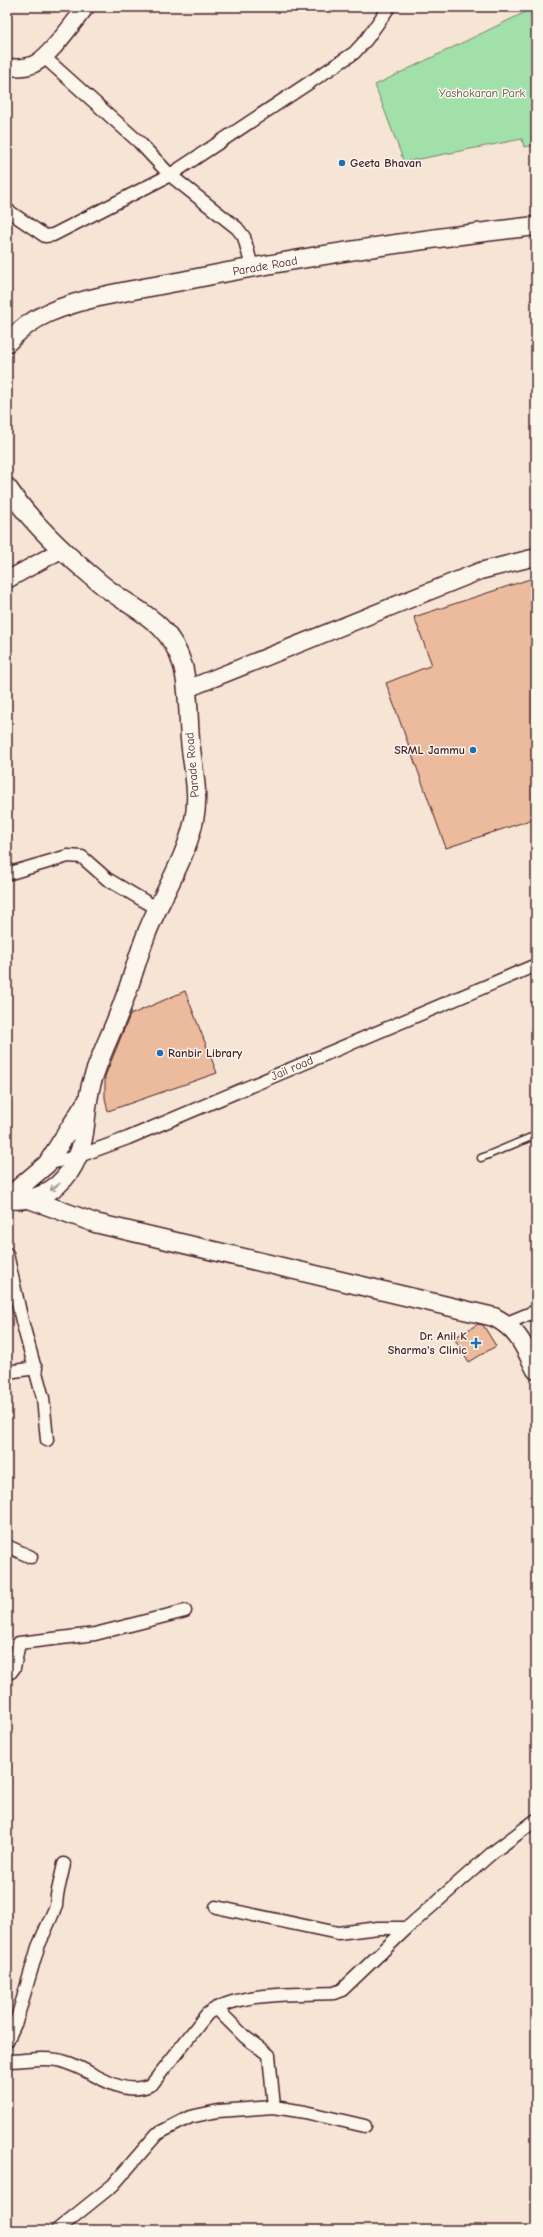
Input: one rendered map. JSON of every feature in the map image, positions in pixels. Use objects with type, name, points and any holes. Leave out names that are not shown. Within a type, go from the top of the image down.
[{"type":"main road","name":"Parade Road","points":[[7,343],[23,327],[48,313],[123,293],[252,267],[450,235],[536,226]]},
{"type":"main road","name":"Parade Road","points":[[7,488],[61,550],[102,585],[143,612],[162,628],[174,645],[183,666],[187,689],[196,798],[194,819],[180,866],[146,934],[124,1001],[93,1080],[88,1099]]},
{"type":"main road","points":[[28,1199],[43,1195],[58,1185],[78,1156],[85,1136],[88,1099]]},
{"type":"main road","points":[[7,1198],[47,1164],[72,1127],[88,1099]]},
{"type":"main road","points":[[7,1198],[28,1199],[95,1223],[480,1313],[507,1323],[518,1335],[536,1370]]},
{"type":"street","points":[[7,67],[22,68],[34,64],[44,57],[86,7]]},
{"type":"street","points":[[7,210],[45,236],[53,235],[170,175],[354,53],[366,40],[389,7]]},
{"type":"street","points":[[44,57],[139,142],[170,175],[237,228],[246,243],[252,267]]},
{"type":"street","points":[[7,580],[61,550]]},
{"type":"street","points":[[187,689],[480,571],[536,558]]},
{"type":"street","points":[[7,874],[68,856],[82,857],[107,879],[158,909]]},
{"type":"street","name":"Jail road","points":[[47,1164],[78,1156],[128,1138],[536,965]]},
{"type":"street","points":[[7,1254],[22,1321],[36,1368],[46,1412],[47,1440]]},
{"type":"street","points":[[507,1323],[536,1311]]},
{"type":"street","points":[[7,1372],[36,1368]]},
{"type":"street","points":[[7,1546],[31,1558]]},
{"type":"street","points":[[7,1673],[11,1672],[14,1668],[19,1643],[95,1634],[185,1611]]},
{"type":"street","points":[[7,2060],[56,2060],[124,2088],[143,2088],[152,2084],[207,2014],[216,2008],[247,1998],[334,1992],[342,1990],[406,1928],[492,1853],[536,1820]]},
{"type":"street","points":[[7,2041],[16,2022],[38,1947],[56,1906],[64,1864]]},
{"type":"street","points":[[216,1907],[338,1933],[351,1933],[378,1928],[406,1928]]},
{"type":"street","points":[[216,2008],[245,2037],[269,2055],[274,2107]]},
{"type":"street","points":[[57,2230],[113,2184],[151,2140],[165,2128],[190,2117],[204,2113],[274,2107],[305,2112],[365,2126]]},
{"type":"lane","points":[[480,1158],[536,1135]]},
{"type":"green space","name":"Yashokaran Park","points":[[536,7],[536,145],[524,147],[522,139],[404,162],[375,85]]},
{"type":"building","name":"SRML Jammu","points":[[536,577],[536,818],[446,848],[386,683],[432,665],[414,617]]},
{"type":"building","name":"Ranbir Library","points":[[185,991],[217,1073],[108,1111],[105,1098],[105,1076],[130,1015]]},
{"type":"building","points":[[478,1324],[483,1325],[496,1346],[469,1362],[454,1338]]},
{"type":"place","name":"Geeta Bhavan","points":[[342,163]]},
{"type":"place","name":"SRML Jammu","points":[[473,750]]},
{"type":"place","name":"Ranbir Library","points":[[160,1053]]},
{"type":"place","name":"Dr. Anil K Sharma's Clinic","points":[[476,1343]]}]
